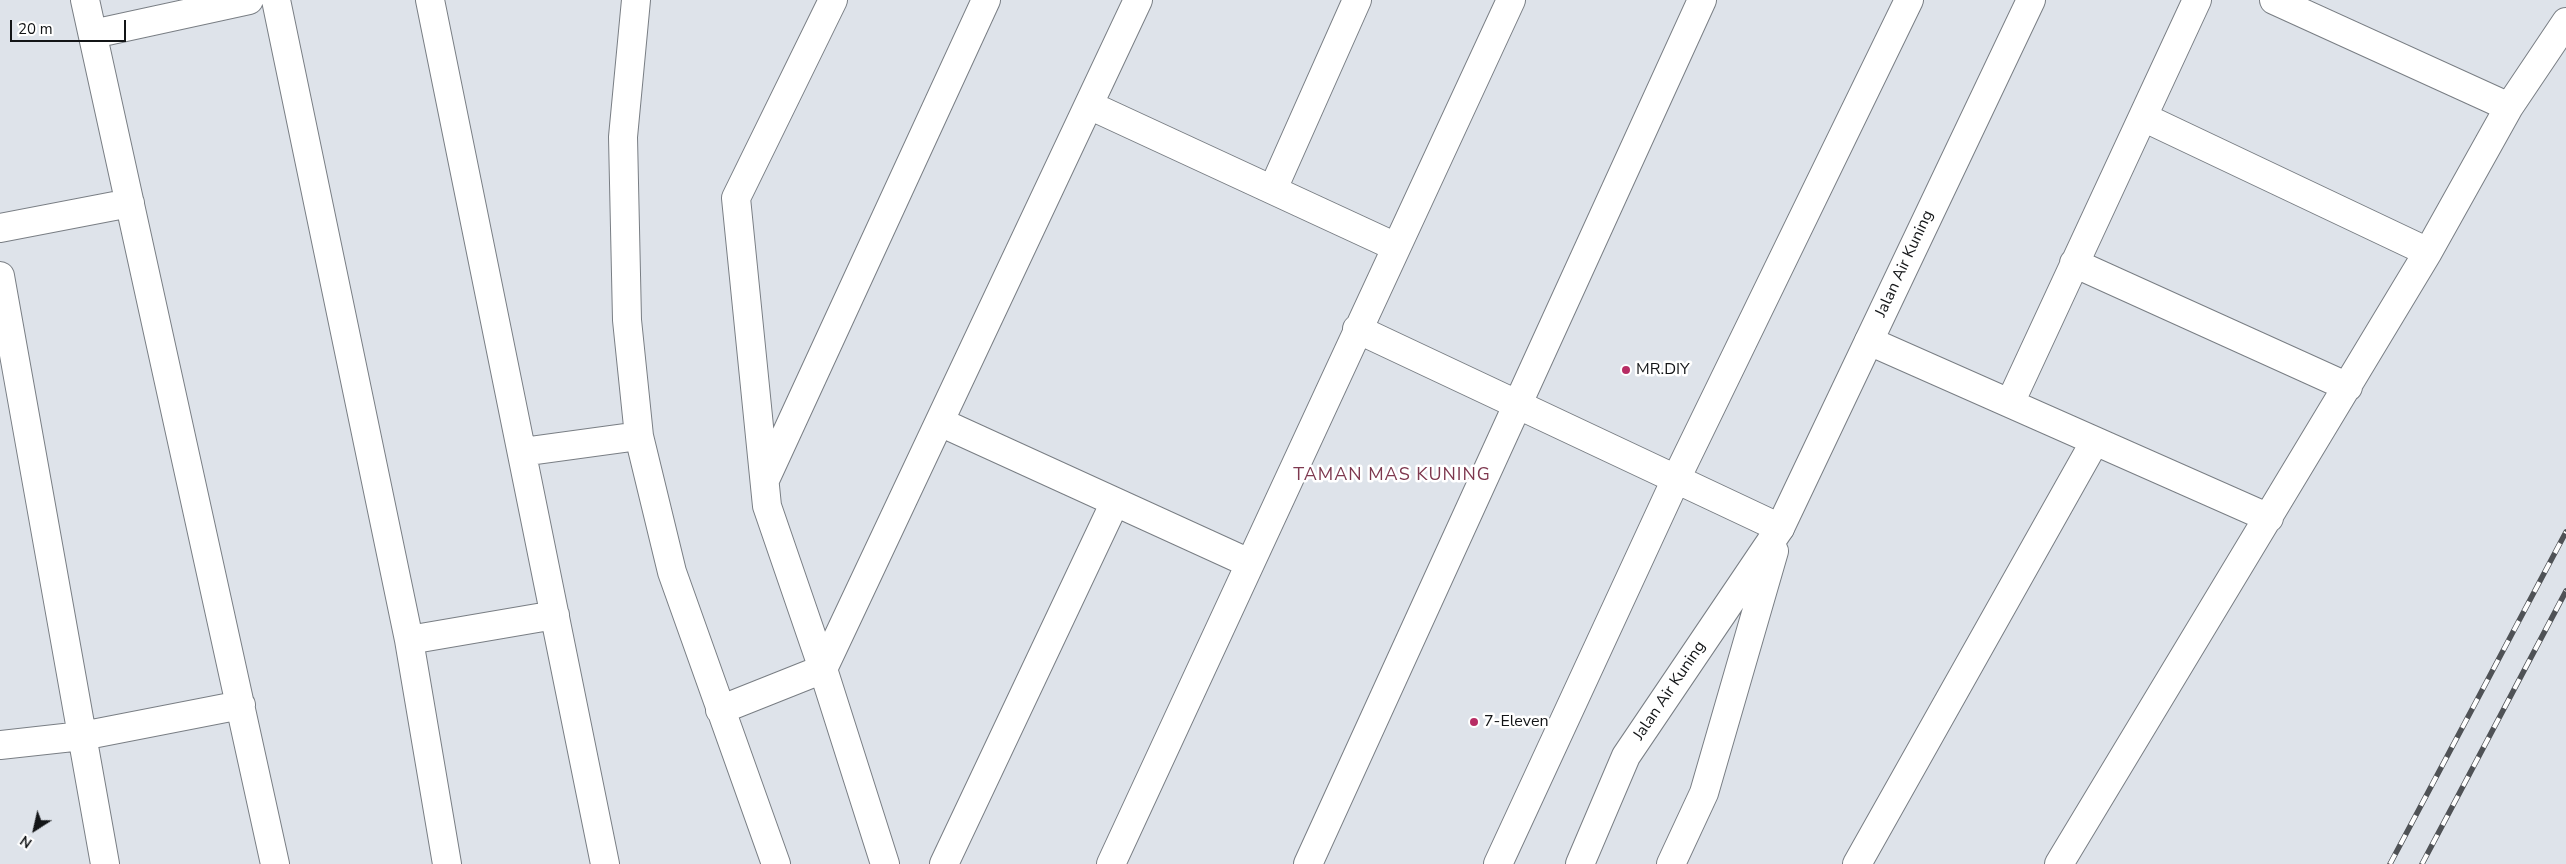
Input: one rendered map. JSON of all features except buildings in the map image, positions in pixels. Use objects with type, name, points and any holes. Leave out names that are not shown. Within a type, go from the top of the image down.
[{"type":"street","points":[[85,0],[275,864]]},
{"type":"street","points":[[93,34],[249,0]]},
{"type":"street","points":[[276,0],[409,640],[447,864]]},
{"type":"street","points":[[430,0],[605,864]]},
{"type":"street","points":[[636,0],[624,137],[627,320],[639,436],[672,572],[776,864]]},
{"type":"street","points":[[833,0],[736,198],[767,506],[823,669],[885,864]]},
{"type":"street","points":[[765,480],[986,0]]},
{"type":"street","points":[[720,710],[823,669],[1138,0]]},
{"type":"street","points":[[1273,189],[1357,0]]},
{"type":"street","points":[[1111,864],[1357,329],[1511,0]]},
{"type":"street","points":[[1308,864],[1702,0]]},
{"type":"street","points":[[1498,864],[1676,479],[1909,0]]},
{"type":"street","name":"Jalan Air Kuning","points":[[1580,864],[1626,756],[1780,528],[2031,0]]},
{"type":"street","points":[[2010,403],[2197,0]]},
{"type":"street","points":[[2274,0],[2509,107]]},
{"type":"street","points":[[2059,864],[2348,387],[2428,252],[2509,107],[2566,22]]},
{"type":"street","points":[[1089,105],[1396,246]]},
{"type":"street","points":[[2143,117],[2428,252]]},
{"type":"street","points":[[0,228],[130,203]]},
{"type":"street","points":[[2074,263],[2348,387]]},
{"type":"street","points":[[0,276],[105,864]]},
{"type":"street","points":[[1357,329],[1780,528]]},
{"type":"street","points":[[1869,340],[2269,518]]},
{"type":"street","points":[[940,422],[1249,563]]},
{"type":"street","points":[[522,452],[639,436]]},
{"type":"street","points":[[1858,864],[2095,440]]},
{"type":"street","points":[[944,864],[1115,502]]},
{"type":"street","name":"Jalan Air Kuning","points":[[1671,864],[1704,793],[1780,528]]},
{"type":"street","points":[[409,640],[555,614]]},
{"type":"street","points":[[0,745],[82,736],[241,705]]},
{"type":"railway","points":[[2390,864],[2566,532]]},
{"type":"railway","points":[[2422,864],[2566,591]]},
{"type":"place","name":"MR.DIY","points":[[1626,370]]},
{"type":"place","name":"7-Eleven","points":[[1474,722]]},
{"type":"district","name":"TAMAN MAS KUNING","points":[[1392,476]]}]
